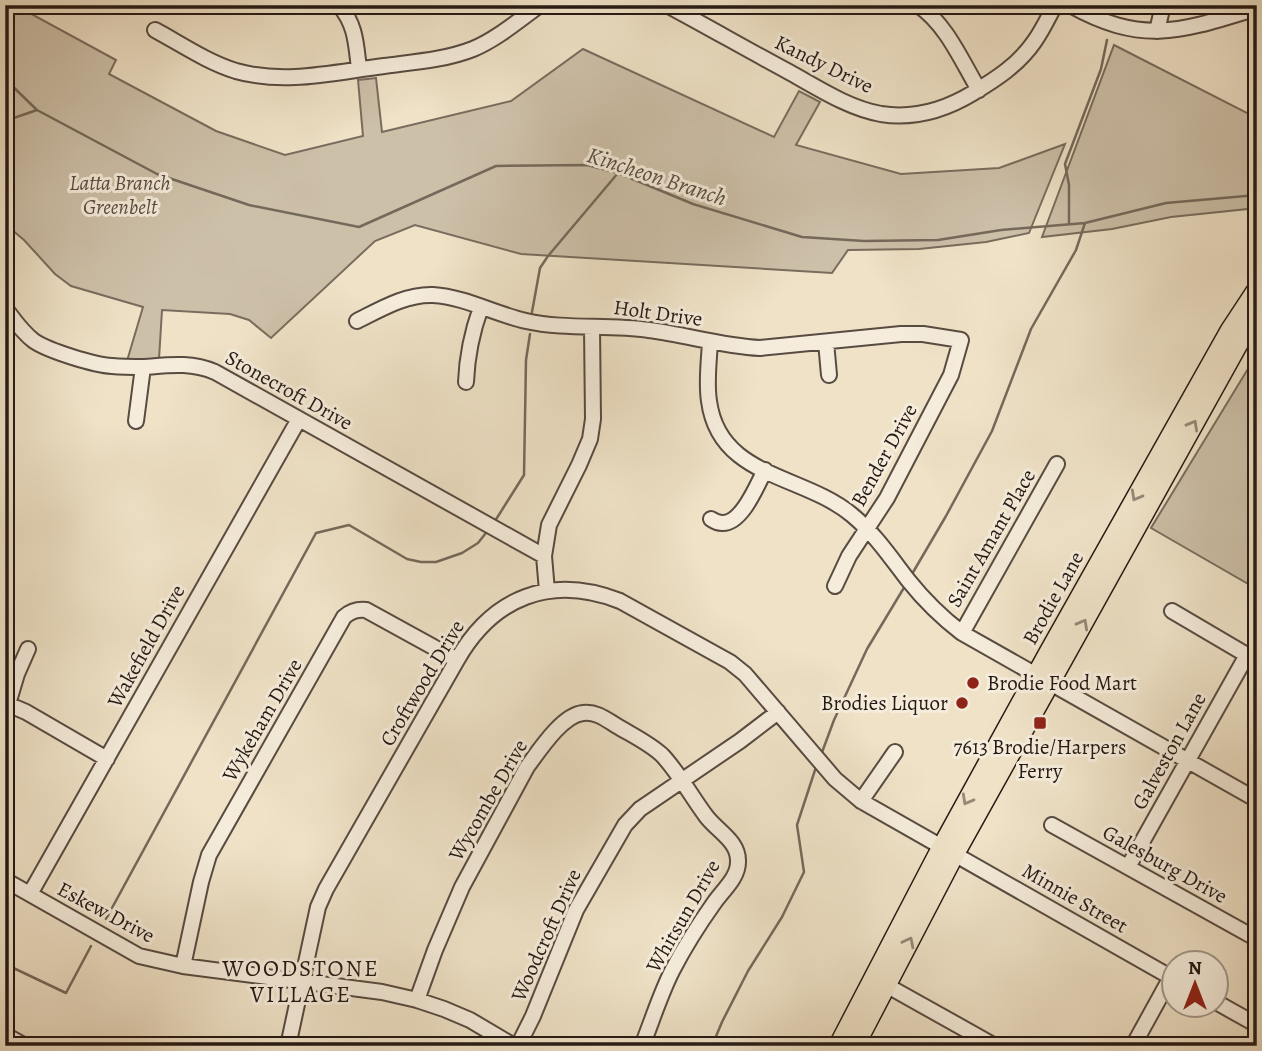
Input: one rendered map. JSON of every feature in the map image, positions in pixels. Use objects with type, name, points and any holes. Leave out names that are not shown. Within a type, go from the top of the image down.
[{"type":"main road","name":"Brodie Lane","points":[[1243,336],[1257,289]]},
{"type":"main road","name":"Brodie Lane","points":[[838,1046],[880,981],[1042,679],[1257,315]]},
{"type":"main road","name":"Brodie Lane","points":[[855,1046],[880,981]]},
{"type":"street","points":[[339,5],[356,35],[359,69]]},
{"type":"street","points":[[155,30],[215,63],[238,71],[288,78],[460,54],[488,41],[540,5]]},
{"type":"street","name":"Kandy Drive","points":[[667,5],[831,95],[868,110],[896,115],[924,113],[945,107],[999,78],[1034,42],[1055,5]]},
{"type":"street","points":[[918,5],[936,20],[948,36],[979,90]]},
{"type":"street","points":[[1070,5],[1111,24],[1135,30],[1157,31],[1188,28],[1257,8]]},
{"type":"street","points":[[1157,31],[1163,5]]},
{"type":"street","name":"Holt Drive","points":[[357,321],[396,302],[432,295],[455,299],[524,321],[651,330],[710,342],[760,348],[901,334],[923,334],[961,340]]},
{"type":"street","points":[[466,382],[471,336],[481,307]]},
{"type":"street","name":"Stonecroft Drive","points":[[6,309],[24,332],[52,350],[109,366],[202,366],[544,556]]},
{"type":"street","points":[[547,591],[544,556],[549,524],[590,439],[593,419],[592,327]]},
{"type":"street","name":"Bender Drive","points":[[835,586],[849,555],[887,498],[951,375],[961,340]]},
{"type":"street","points":[[710,342],[708,397],[715,425],[722,438],[745,461],[836,503],[853,516],[879,542],[917,591],[962,633],[1257,800]]},
{"type":"street","points":[[826,342],[829,375]]},
{"type":"street","points":[[136,421],[143,367]]},
{"type":"street","name":"Wakefield Drive","points":[[30,894],[299,419]]},
{"type":"street","name":"Saint Amant Place","points":[[962,633],[1057,464]]},
{"type":"street","points":[[710,519],[722,523],[730,522],[741,513],[765,470]]},
{"type":"street","name":"Croftwood Drive","points":[[288,1046],[312,927],[326,889],[471,637],[490,617],[525,597],[547,591],[569,590],[603,594],[730,662],[745,674],[835,779],[861,801],[948,850]]},
{"type":"street","name":"Wykeham Drive","points":[[183,966],[209,855],[344,617],[358,609],[366,610],[457,660]]},
{"type":"street","points":[[1172,611],[1252,658]]},
{"type":"street","points":[[28,649],[7,704],[26,712],[107,759]]},
{"type":"street","name":"Galveston Lane","points":[[1128,867],[1188,761],[1252,658]]},
{"type":"street","name":"Wycombe Drive","points":[[417,1000],[435,950],[471,868],[527,767],[565,721],[585,712],[596,714],[661,754],[682,782]]},
{"type":"street","name":"Woodcroft Drive","points":[[516,1046],[533,1016],[576,910],[625,825],[640,809],[778,712]]},
{"type":"street","points":[[861,801],[895,752]]},
{"type":"street","name":"Whitsun Drive","points":[[642,1046],[672,972],[713,904],[734,877],[738,866],[735,847],[707,818],[682,782]]},
{"type":"street","name":"Galesburg Drive","points":[[1052,825],[1257,939]]},
{"type":"street","name":"Minnie Street","points":[[948,850],[1160,971]]},
{"type":"street","name":"Eskew Drive","points":[[5,880],[139,956],[164,963],[364,989],[417,1000],[470,1020],[516,1046]]},
{"type":"street","points":[[880,981],[995,1046]]},
{"type":"street","points":[[1133,1046],[1160,1000]]},
{"type":"street","points":[[1230,1010],[1257,1025]]},
{"type":"street","points":[[5,1035],[25,1046]]},
{"type":"green space","name":"Latta Branch Greenbelt","points":[[5,5],[15,5],[116,60],[109,74],[216,131],[285,155],[363,136],[358,80],[376,78],[382,132],[511,101],[583,49],[774,137],[799,91],[820,102],[796,145],[901,174],[999,168],[1065,144],[1029,233],[986,242],[919,249],[848,250],[832,273],[521,254],[415,225],[375,241],[271,338],[249,320],[230,314],[162,310],[159,359],[127,361],[143,307],[71,286],[55,274],[24,240],[5,224]]},
{"type":"green space","points":[[1114,45],[1257,118],[1257,208],[1171,217],[1112,229],[1042,237]]},
{"type":"green space","points":[[1257,354],[1257,589],[1151,528]]},
{"type":"waterway","points":[[1069,224],[1069,185],[1065,164],[1101,69],[1107,40]]},
{"type":"waterway","name":"Kincheon Branch","points":[[5,79],[37,110],[157,174],[249,205],[359,227],[496,166],[587,165],[618,173],[693,204],[802,237],[864,241],[938,240],[1001,230],[1085,223],[1166,203],[1257,195]]},
{"type":"waterway","points":[[5,121],[37,110]]},
{"type":"waterway","points":[[532,312],[540,268],[618,173]]},
{"type":"waterway","points":[[912,574],[992,431],[1031,329],[1076,250],[1085,223]]},
{"type":"waterway","points":[[495,521],[524,475],[526,360],[530,334]]},
{"type":"waterway","points":[[106,919],[316,533],[349,525],[407,559],[436,562],[462,553],[478,543],[489,529]]},
{"type":"waterway","points":[[821,755],[867,649],[905,586]]},
{"type":"waterway","points":[[712,1046],[748,971],[782,917],[804,872],[797,825],[817,764]]},
{"type":"waterway","points":[[5,964],[66,993],[91,946]]},
{"type":"place","name":"Brodie Food Mart","points":[[973,683]]},
{"type":"place","name":"Brodies Liquor","points":[[962,703]]},
{"type":"place","name":"7613 Brodie/Harpers Ferry","points":[[1040,723]]},
{"type":"district","name":"WOODSTONE VILLAGE","points":[[301,981]]}]
